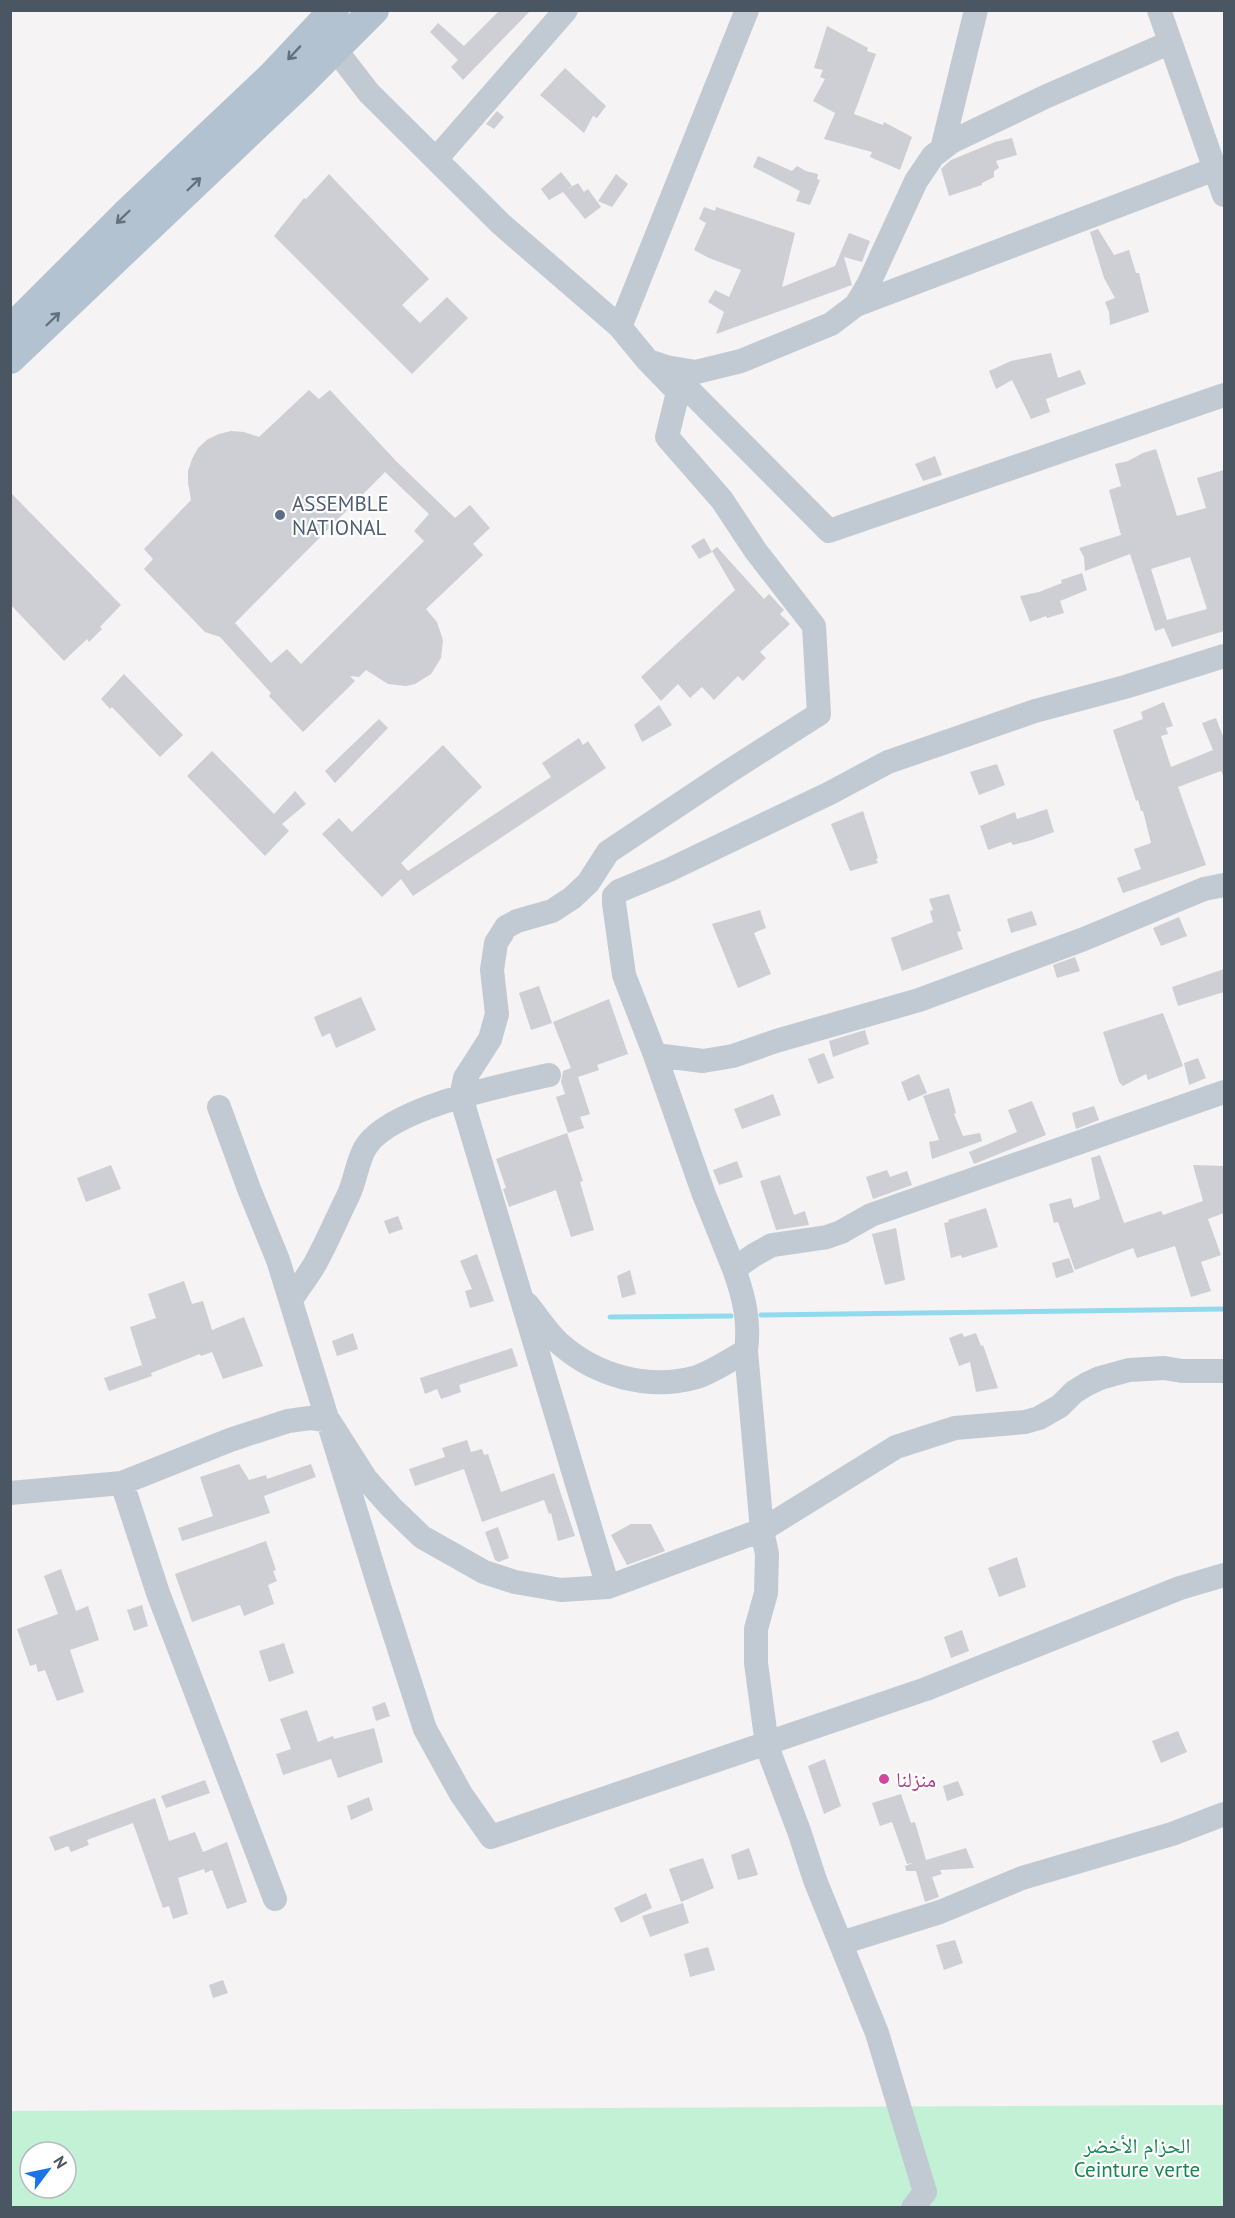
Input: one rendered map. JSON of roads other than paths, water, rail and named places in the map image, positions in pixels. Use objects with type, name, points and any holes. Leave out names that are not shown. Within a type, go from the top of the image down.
[{"type":"main road","points":[[10,330],[124,215],[272,76],[334,10]]},
{"type":"main road","points":[[10,359],[374,10]]},
{"type":"street","points":[[436,159],[566,10]]},
{"type":"street","points":[[620,327],[747,10]]},
{"type":"street","points":[[942,149],[976,10]]},
{"type":"street","points":[[1159,10],[1224,195]]},
{"type":"street","points":[[856,305],[869,283],[916,181],[933,156],[951,142],[1047,96],[1169,43]]},
{"type":"street","points":[[335,49],[369,93],[501,224],[620,327],[829,531],[1224,394]]},
{"type":"street","points":[[657,364],[696,372],[741,361],[831,324],[856,305],[1215,169]]},
{"type":"street","points":[[608,1587],[461,1097],[465,1078],[490,1038],[497,1014],[492,970],[496,943],[506,927],[517,921],[552,911],[572,898],[588,883],[608,852],[819,714],[814,626],[755,550],[722,500],[667,437],[678,392],[657,364]]},
{"type":"street","points":[[913,2208],[925,2192],[877,2033],[815,1880],[768,1742],[756,1663],[756,1629],[766,1593],[767,1554],[762,1530],[746,1351],[747,1307],[624,975],[614,903],[616,893],[830,794],[888,762],[1035,711],[1125,687],[1224,656]]},
{"type":"street","points":[[655,1055],[703,1061],[733,1056],[776,1041],[919,1000],[1084,939],[1204,889],[1224,885]]},
{"type":"street","points":[[291,1300],[315,1263],[349,1194],[367,1145],[396,1122],[421,1109],[549,1075]]},
{"type":"street","points":[[734,1269],[772,1245],[827,1237],[871,1215],[1224,1092]]},
{"type":"street","points":[[219,1107],[249,1189],[279,1260],[425,1729],[461,1794],[490,1837],[926,1689],[1180,1588],[1224,1575]]},
{"type":"street","points":[[518,1292],[557,1342],[578,1358],[608,1373],[635,1380],[677,1381],[697,1376],[746,1351]]},
{"type":"street","points":[[329,1421],[366,1479],[422,1536],[484,1572],[515,1582],[561,1590],[608,1587],[762,1530],[896,1447],[955,1428],[1025,1422],[1039,1418],[1060,1406],[1074,1392],[1087,1384],[1114,1373],[1147,1368],[1224,1371]]},
{"type":"street","points":[[10,1493],[122,1483],[230,1440],[288,1421],[310,1419],[329,1421]]},
{"type":"street","points":[[122,1483],[158,1593],[275,1899]]},
{"type":"street","points":[[841,1943],[940,1912],[1022,1878],[1172,1834],[1224,1814]]},
{"type":"waterway","points":[[761,1315],[1224,1309]]},
{"type":"waterway","points":[[610,1317],[731,1316]]},
{"type":"place","name":"ASSEMBLE NATIONAL","points":[[280,515]]},
{"type":"place","name":"منزلنا","points":[[884,1779]]},
{"type":"park label","name":"الحزام الأخضر Ceinture verte","points":[[1137,2157]]}]
